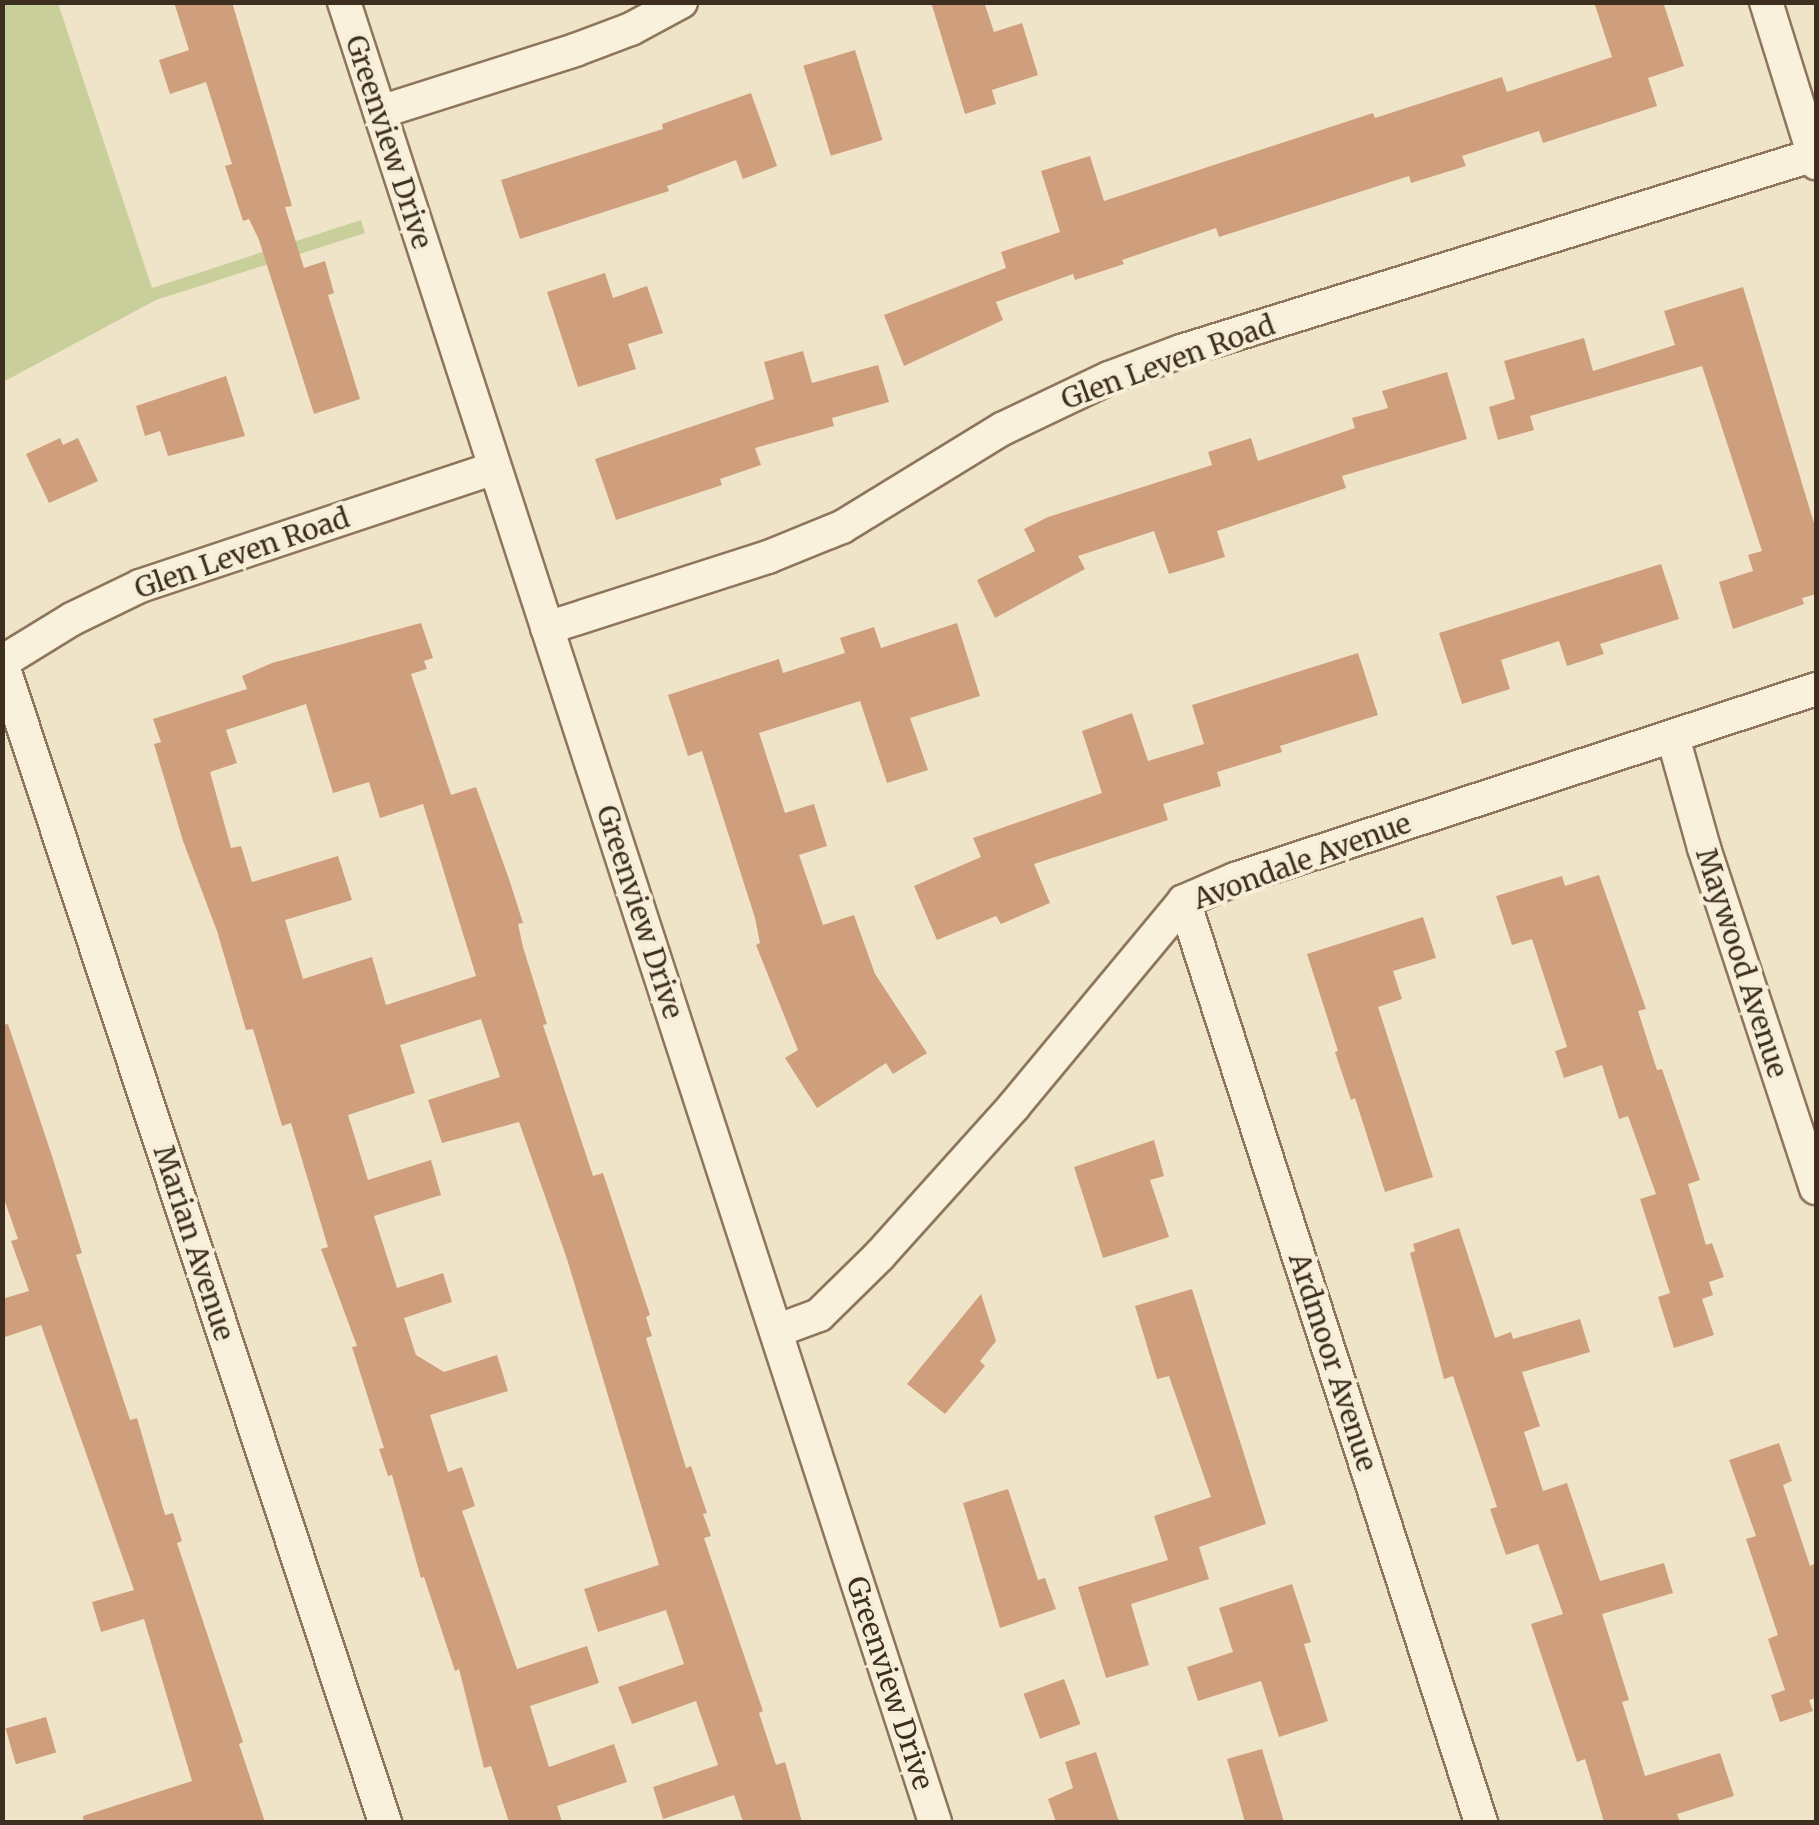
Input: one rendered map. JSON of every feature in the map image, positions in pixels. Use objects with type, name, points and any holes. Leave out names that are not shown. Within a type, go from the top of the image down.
[{"type":"street","name":"Greenview Drive","points":[[344,2],[492,469],[548,628],[935,1822]]},
{"type":"street","points":[[380,112],[594,43],[682,2]]},
{"type":"street","points":[[1766,2],[1815,159]]},
{"type":"street","name":"Glen Leven Road","points":[[548,628],[768,557],[842,526],[1002,429],[1127,371],[1815,159]]},
{"type":"street","name":"Glen Leven Road","points":[[2,663],[72,619],[140,586],[492,469]]},
{"type":"street","name":"Marian Avenue","points":[[2,663],[385,1822]]},
{"type":"street","name":"Avondale Avenue","points":[[776,1331],[819,1315],[880,1256],[1014,1106],[1184,901],[1234,879],[1816,689]]},
{"type":"street","name":"Maywood Avenue","points":[[1673,737],[1704,848],[1816,1188]]},
{"type":"street","name":"Ardmoor Avenue","points":[[1184,901],[1481,1822]]},
{"type":"green space","points":[[3,3],[58,3],[152,288],[361,220],[365,233],[156,300],[3,382]]},
{"type":"building","points":[[174,2],[232,2],[292,206],[285,207],[304,268],[325,261],[334,293],[328,295],[360,399],[314,414],[259,240],[249,219],[243,221],[225,166],[232,164],[206,82],[170,94],[159,60],[189,50]]},
{"type":"building","points":[[931,2],[984,2],[994,32],[1022,23],[1038,75],[992,90],[996,104],[965,114]]},
{"type":"building","points":[[1594,2],[1663,2],[1684,66],[1648,78],[1657,106],[1543,143],[1539,131],[1462,156],[1466,166],[1411,183],[1409,176],[1219,237],[1216,228],[1075,280],[1073,274],[996,302],[1003,320],[904,366],[884,315],[1006,268],[1001,252],[1060,232],[1041,171],[1090,156],[1104,201],[1373,113],[1375,118],[1502,77],[1507,92],[1612,57]]},
{"type":"building","points":[[855,50],[882,140],[831,156],[803,66]]},
{"type":"building","points":[[751,93],[777,166],[743,179],[736,160],[667,186],[669,191],[520,239],[501,180],[663,129],[662,124]]},
{"type":"building","points":[[605,273],[613,298],[647,286],[663,333],[628,344],[636,369],[578,387],[547,292]]},
{"type":"building","points":[[1743,287],[1816,530],[1816,594],[1802,598],[1804,604],[1733,629],[1719,582],[1753,571],[1748,555],[1762,551],[1702,366],[1530,416],[1534,430],[1498,440],[1489,407],[1515,399],[1504,361],[1584,338],[1593,371],[1675,345],[1664,311]]},
{"type":"building","points":[[803,351],[812,383],[878,365],[889,402],[832,418],[834,426],[755,448],[761,465],[720,479],[722,485],[616,520],[595,459],[774,399],[764,362]]},
{"type":"building","points":[[1447,372],[1467,439],[1342,476],[1346,488],[1217,531],[1225,557],[1169,574],[1154,531],[1078,556],[1085,569],[995,618],[977,580],[1035,551],[1024,529],[1048,517],[1212,465],[1208,452],[1251,438],[1258,461],[1355,428],[1352,418],[1388,408],[1382,391]]},
{"type":"building","points":[[226,376],[245,436],[168,456],[160,431],[145,436],[136,406]]},
{"type":"building","points":[[60,438],[63,445],[78,438],[98,481],[49,503],[26,454]]},
{"type":"building","points":[[1661,564],[1679,619],[1600,644],[1604,654],[1567,666],[1559,641],[1501,660],[1510,689],[1462,704],[1439,633]]},
{"type":"building","points":[[421,623],[433,658],[424,661],[427,669],[411,674],[451,795],[476,787],[509,879],[523,923],[518,924],[523,947],[547,1024],[543,1025],[593,1176],[603,1173],[650,1315],[646,1317],[652,1336],[646,1338],[686,1468],[691,1466],[707,1513],[703,1514],[711,1536],[704,1538],[763,1711],[759,1713],[776,1765],[785,1762],[802,1822],[743,1822],[734,1795],[663,1819],[653,1787],[718,1765],[696,1701],[632,1724],[618,1687],[684,1664],[666,1610],[598,1632],[584,1589],[659,1565],[567,1259],[519,1122],[442,1143],[428,1100],[500,1077],[481,1019],[400,1045],[415,1093],[348,1115],[368,1180],[431,1160],[441,1195],[374,1216],[397,1288],[443,1273],[452,1302],[404,1318],[416,1355],[444,1372],[497,1355],[508,1391],[430,1415],[448,1472],[462,1467],[475,1506],[462,1511],[517,1669],[587,1646],[599,1683],[530,1706],[549,1767],[614,1744],[627,1782],[557,1806],[562,1822],[509,1822],[491,1766],[484,1768],[459,1669],[455,1671],[424,1577],[421,1578],[392,1475],[388,1476],[379,1449],[384,1448],[352,1347],[357,1346],[321,1249],[328,1247],[291,1123],[282,1126],[253,1029],[246,1030],[154,744],[161,742],[153,719],[247,689],[242,676],[272,663]],"holes":[[[306,704],[333,793],[369,782],[380,818],[423,804],[476,976],[386,1005],[372,957],[303,979],[285,920],[352,900],[338,856],[252,882],[241,846],[231,848],[210,772],[237,763],[226,730]]]},
{"type":"building","points":[[957,623],[980,696],[910,718],[928,770],[887,783],[860,701],[759,733],[785,813],[814,804],[827,846],[799,855],[823,925],[854,915],[875,974],[927,1053],[893,1074],[886,1063],[817,1108],[785,1058],[798,1050],[756,945],[760,943],[755,918],[702,751],[688,756],[668,695],[779,659],[783,673],[845,653],[840,638],[874,627],[881,648]]},
{"type":"building","points":[[1358,653],[1378,715],[1280,746],[1282,752],[1217,772],[1221,786],[1163,804],[1168,820],[1034,864],[1050,903],[1001,924],[996,916],[937,940],[914,886],[981,857],[973,838],[1102,793],[1082,731],[1132,713],[1148,761],[1204,744],[1192,705]]},
{"type":"building","points":[[1599,875],[1646,1009],[1638,1011],[1657,1070],[1662,1069],[1700,1180],[1688,1184],[1706,1245],[1712,1243],[1724,1277],[1709,1282],[1713,1295],[1702,1299],[1714,1335],[1674,1348],[1658,1297],[1670,1293],[1640,1199],[1656,1194],[1628,1116],[1619,1119],[1602,1065],[1564,1078],[1555,1051],[1567,1047],[1532,939],[1512,945],[1496,896],[1562,876],[1565,886]]},
{"type":"building","points":[[1423,917],[1436,958],[1393,971],[1402,999],[1378,1007],[1433,1177],[1385,1192],[1355,1098],[1351,1100],[1335,1052],[1338,1051],[1307,954]]},
{"type":"building","points":[[8,1024],[82,1253],[76,1255],[130,1420],[137,1418],[165,1515],[173,1513],[182,1541],[177,1543],[243,1742],[239,1744],[265,1822],[84,1822],[83,1816],[192,1781],[144,1619],[101,1632],[92,1602],[134,1590],[41,1325],[2,1338],[2,1299],[29,1291],[11,1241],[18,1239],[2,1193],[2,1025]]},
{"type":"building","points":[[1154,1140],[1164,1176],[1150,1180],[1169,1237],[1103,1258],[1074,1167]]},
{"type":"building","points":[[1459,1228],[1495,1338],[1511,1332],[1513,1339],[1580,1319],[1590,1352],[1522,1372],[1540,1426],[1524,1432],[1543,1491],[1567,1483],[1600,1581],[1664,1563],[1673,1593],[1602,1614],[1629,1700],[1622,1702],[1645,1776],[1720,1753],[1734,1796],[1677,1814],[1680,1822],[1604,1822],[1585,1759],[1577,1762],[1531,1624],[1563,1614],[1538,1544],[1506,1555],[1490,1509],[1497,1507],[1453,1376],[1444,1379],[1410,1253],[1415,1251],[1413,1244]]},
{"type":"building","points":[[1192,1289],[1266,1524],[1199,1547],[1209,1579],[1131,1604],[1149,1665],[1106,1678],[1078,1587],[1168,1560],[1154,1516],[1211,1497],[1169,1376],[1157,1379],[1135,1306]]},
{"type":"building","points":[[981,1294],[996,1341],[980,1361],[985,1366],[945,1414],[907,1384]]},
{"type":"building","points":[[1779,1443],[1792,1481],[1783,1485],[1810,1566],[1816,1563],[1816,1698],[1809,1700],[1813,1711],[1780,1722],[1771,1695],[1785,1690],[1768,1639],[1778,1635],[1746,1539],[1756,1536],[1729,1460]]},
{"type":"building","points":[[1008,1489],[1038,1580],[1045,1578],[1056,1609],[1000,1628],[963,1503]]},
{"type":"building","points":[[1292,1584],[1311,1642],[1304,1644],[1328,1721],[1279,1737],[1261,1681],[1198,1701],[1187,1667],[1233,1652],[1219,1608]]},
{"type":"building","points":[[1064,1679],[1080,1724],[1040,1739],[1024,1694]]},
{"type":"building","points":[[46,1717],[56,1753],[16,1764],[6,1729]]},
{"type":"building","points":[[1262,1749],[1284,1822],[1245,1822],[1227,1759]]},
{"type":"building","points":[[1096,1752],[1119,1822],[1056,1822],[1048,1799],[1073,1788],[1065,1762]]}]
